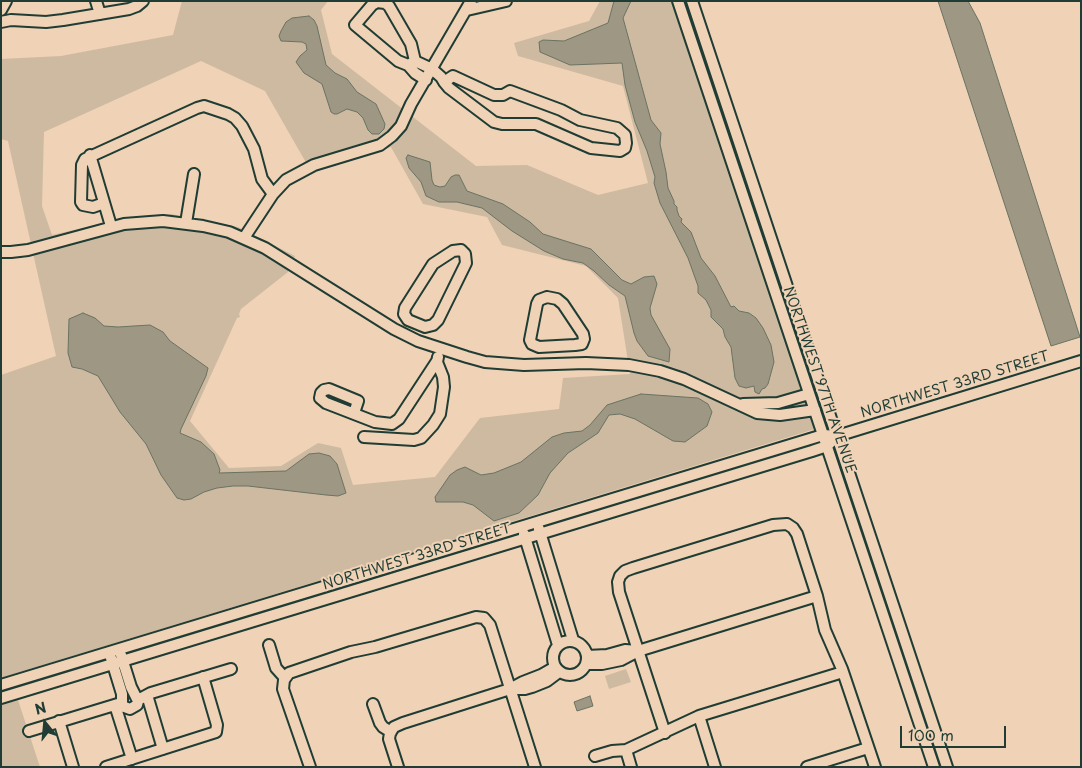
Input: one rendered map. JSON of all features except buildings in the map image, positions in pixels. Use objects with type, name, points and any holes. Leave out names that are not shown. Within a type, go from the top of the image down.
[{"type":"street","points":[[1,10],[6,1]]},
{"type":"street","points":[[96,1],[100,14]]},
{"type":"street","points":[[244,238],[273,194],[286,180],[307,168],[377,147],[384,142],[401,126],[469,6],[506,1]]},
{"type":"street","name":"NORTHWEST 97TH AVENUE","points":[[678,1],[934,767]]},
{"type":"street","name":"NORTHWEST 97TH AVENUE","points":[[692,1],[947,767]]},
{"type":"street","points":[[426,80],[415,73],[411,63],[411,44],[389,6],[382,2],[372,5],[355,25],[398,61],[411,63],[432,69],[449,88],[494,122],[502,124],[536,124],[591,148],[620,151],[625,148],[625,134],[617,128],[580,120],[562,110],[510,91],[503,95],[494,95],[453,76],[444,82]]},
{"type":"street","points":[[1,22],[11,20],[54,22],[100,14],[140,4]]},
{"type":"street","points":[[703,77],[716,73]]},
{"type":"street","points":[[104,204],[93,207],[81,202],[82,165],[85,159],[90,155],[197,108],[206,106],[228,114],[235,118],[242,126],[254,149],[262,179],[273,194]]},
{"type":"street","points":[[90,155],[112,226]]},
{"type":"street","points":[[186,223],[194,174]]},
{"type":"street","points":[[1,252],[28,250],[112,226],[146,222],[186,223],[215,228],[244,238],[278,254],[381,322],[408,337],[484,362],[524,365],[613,363],[660,371],[694,383],[742,404],[752,411],[780,415],[815,410]]},
{"type":"street","points":[[461,250],[464,252],[466,263],[438,320],[428,327],[415,324],[406,318],[404,310],[430,268],[436,260],[453,251],[461,250]]},
{"type":"street","points":[[765,264],[778,259]]},
{"type":"street","points":[[550,298],[563,304],[584,337],[584,342],[579,345],[559,346],[536,346],[531,342],[537,304],[541,299],[550,298]]},
{"type":"street","points":[[408,337],[415,324]]},
{"type":"street","points":[[559,346],[560,364]]},
{"type":"street","points":[[375,422],[369,438],[414,440],[420,438],[433,425],[440,414],[444,387],[443,377],[437,361],[438,348]]},
{"type":"street","name":"NORTHWEST 33RD STREET","points":[[1,686],[823,435],[837,436],[1081,360]]},
{"type":"street","points":[[354,413],[375,422],[390,424],[397,421],[437,361]]},
{"type":"street","points":[[742,404],[773,404],[809,394]]},
{"type":"street","name":"NORTHWEST 33RD STREET","points":[[1,698],[827,446],[837,436]]},
{"type":"street","points":[[537,522],[573,640]]},
{"type":"street","points":[[665,733],[619,592],[619,578],[625,571],[633,568],[782,523],[789,525],[797,534],[826,630],[843,672],[874,767]]},
{"type":"street","points":[[522,526],[558,645]]},
{"type":"street","points":[[587,660],[625,650],[638,651],[817,596]]},
{"type":"street","points":[[310,767],[284,692],[283,683],[285,678],[293,670],[476,617],[484,618],[491,627],[534,766]]},
{"type":"street","points":[[573,640],[584,647],[587,660],[582,670],[576,674],[566,675],[557,669],[552,655],[563,641],[573,640]]},
{"type":"street","points":[[269,645],[276,668],[285,678]]},
{"type":"street","points":[[114,651],[118,663],[139,696],[163,749]]},
{"type":"street","points":[[118,663],[119,702],[132,759]]},
{"type":"street","points":[[28,731],[231,668]]},
{"type":"street","points":[[398,767],[389,741],[394,727],[510,690],[523,682],[557,669]]},
{"type":"street","points":[[595,756],[612,751],[626,750],[699,716],[843,672]]},
{"type":"street","points":[[106,767],[212,734],[217,730],[217,724],[203,677]]},
{"type":"street","points":[[373,704],[382,727],[391,732]]},
{"type":"street","points":[[699,716],[715,767]]},
{"type":"street","points":[[59,721],[73,767]]},
{"type":"street","points":[[807,767],[868,748]]},
{"type":"street","points":[[626,750],[631,767]]},
{"type":"shaded area","points":[[182,1],[328,1],[321,10],[332,54],[476,166],[527,165],[598,195],[648,183],[623,86],[518,56],[514,43],[589,21],[600,1],[673,1],[815,429],[1,678],[1,375],[56,356],[8,141],[1,139],[1,59],[61,56],[173,35]],"holes":[[[201,61],[265,91],[312,173],[391,147],[423,204],[487,217],[502,245],[586,266],[618,298],[630,374],[563,378],[559,409],[480,418],[435,477],[353,485],[341,448],[318,443],[281,466],[229,468],[190,421],[237,318],[240,317],[241,309],[288,272],[295,256],[238,227],[171,214],[126,218],[52,235],[42,206],[44,132]]]},
{"type":"shaded area","points":[[614,1],[631,1],[623,18],[651,120],[661,133],[660,144],[668,188],[682,219],[681,222],[691,232],[701,258],[715,276],[731,307],[734,306],[739,311],[749,313],[756,318],[771,345],[774,362],[768,384],[759,394],[755,392],[754,386],[746,388],[739,386],[735,378],[731,347],[723,329],[711,317],[711,310],[706,300],[698,293],[698,286],[688,258],[660,203],[647,151],[635,122],[625,85],[622,63],[570,65],[540,52],[539,42],[543,40],[564,41],[608,23]]},
{"type":"shaded area","points":[[938,1],[968,1],[980,23],[1080,337],[1051,346]]},
{"type":"shaded area","points":[[309,16],[317,26],[326,65],[335,73],[347,79],[357,92],[376,104],[385,124],[384,129],[379,134],[372,134],[368,130],[363,118],[357,112],[347,109],[337,114],[331,112],[322,84],[304,73],[296,62],[307,50],[306,44],[302,42],[281,41],[279,36],[286,22],[292,18]]},
{"type":"shaded area","points":[[408,155],[430,162],[434,185],[445,186],[451,177],[459,175],[467,191],[503,204],[530,222],[543,234],[591,249],[622,280],[631,284],[644,277],[654,276],[657,284],[650,308],[651,315],[670,349],[669,362],[648,356],[637,341],[625,296],[594,271],[583,263],[563,259],[544,251],[512,231],[482,208],[457,202],[439,202],[426,196],[421,182],[409,168],[406,158]]},
{"type":"shaded area","points":[[83,313],[95,318],[104,326],[150,325],[163,332],[170,341],[208,368],[180,433],[201,442],[214,454],[220,470],[219,473],[286,471],[309,454],[319,453],[330,456],[337,464],[346,493],[338,496],[233,486],[204,492],[191,499],[177,498],[161,475],[146,444],[120,412],[98,376],[72,367],[68,353],[69,319]]},
{"type":"shaded area","points":[[641,394],[698,398],[708,404],[712,412],[707,426],[685,442],[673,441],[635,419],[620,414],[609,415],[598,433],[568,453],[550,473],[538,495],[519,513],[494,521],[473,505],[463,502],[436,502],[435,497],[450,475],[457,470],[465,467],[481,475],[494,473],[521,462],[552,437],[564,433],[582,431],[590,425],[607,405]]},
{"type":"shaded area","points":[[626,669],[631,682],[609,689],[605,676]]},
{"type":"shaded area","points":[[590,696],[593,706],[577,711],[574,702]]},
{"type":"shaded area","points":[[18,700],[40,767],[1,767],[1,705]]}]
